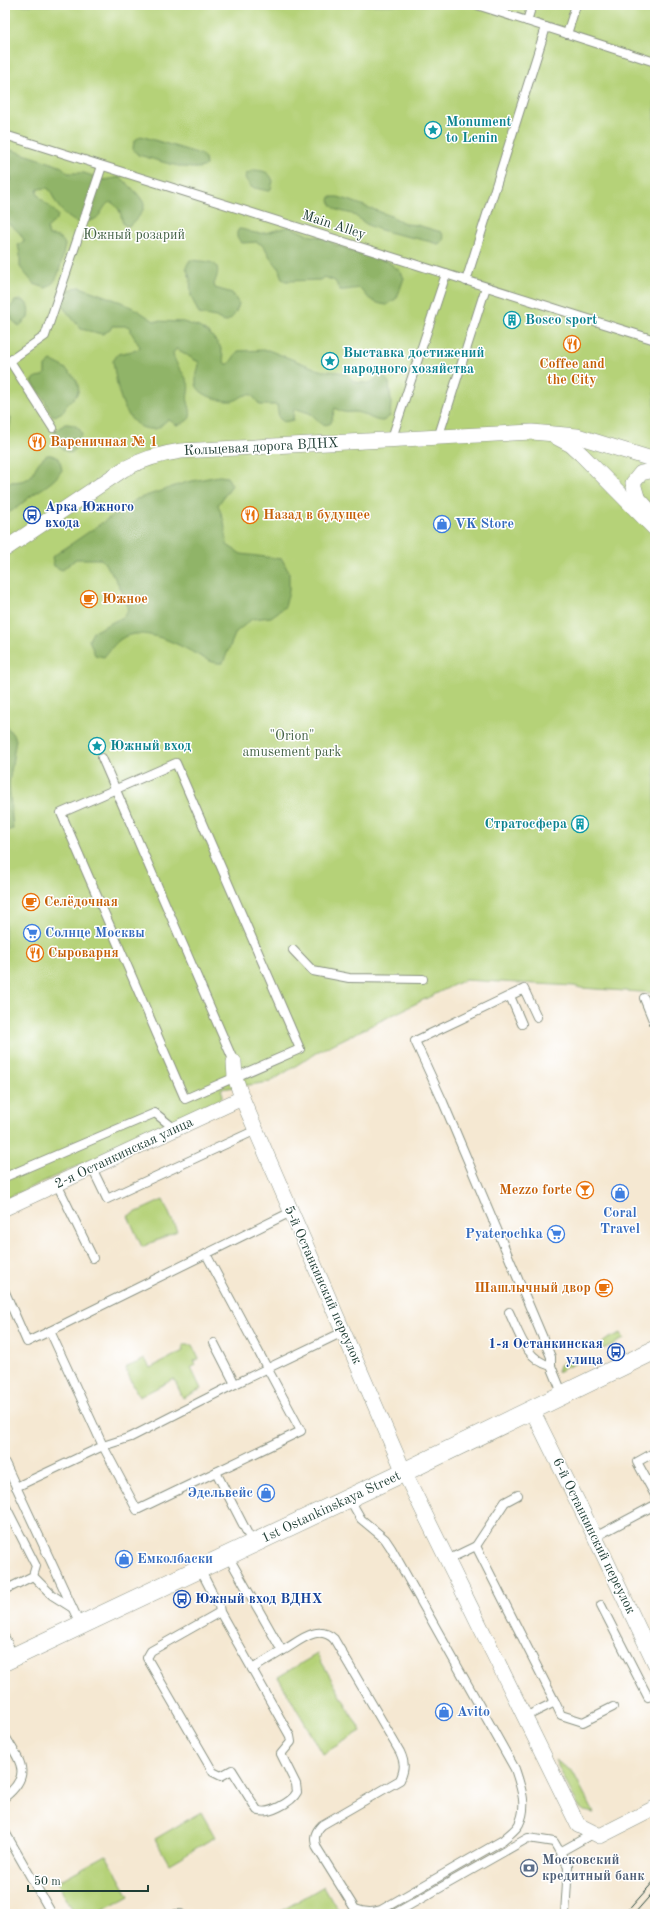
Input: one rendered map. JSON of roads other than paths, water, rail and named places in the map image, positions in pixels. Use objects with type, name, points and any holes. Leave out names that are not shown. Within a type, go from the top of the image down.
[{"type":"street","name":"Кольцевая дорога ВДНХ","points":[[5,549],[124,468],[159,454],[181,451],[519,433],[545,433],[588,439],[655,460]]},
{"type":"street","name":"Кольцевая дорога ВДНХ","points":[[545,433],[571,445],[655,529]]},
{"type":"street","points":[[655,470],[648,470],[641,473],[633,483],[637,497],[655,516]]},
{"type":"street","name":"5-й Останкинский переулок","points":[[234,1070],[242,1098],[404,1472],[578,1825],[594,1833]]},
{"type":"street","name":"2-я Останкинская улица","points":[[5,1208],[242,1098]]},
{"type":"street","name":"1st Ostankinskaya Street","points":[[9,1659],[350,1498],[655,1350]]},
{"type":"street","name":"6-й Останкинский переулок","points":[[532,1410],[655,1663]]},
{"type":"street","points":[[594,1833],[600,1836],[655,1808]]},
{"type":"lane","points":[[476,5],[655,62]]},
{"type":"lane","points":[[527,21],[532,5]]},
{"type":"lane","points":[[567,34],[576,5]]},
{"type":"lane","points":[[466,281],[546,27]]},
{"type":"lane","name":"Main Alley","points":[[5,135],[655,340]]},
{"type":"lane","points":[[53,428],[8,362],[45,336],[102,166]]},
{"type":"lane","points":[[391,441],[446,274]]},
{"type":"lane","points":[[438,438],[486,287]]},
{"type":"lane","points":[[102,758],[234,1070]]},
{"type":"lane","points":[[176,763],[300,1049],[234,1070],[185,1099],[61,813],[176,763]]},
{"type":"lane","points":[[293,950],[313,971],[349,978],[423,978]]},
{"type":"lane","points":[[537,1017],[524,989],[414,1041],[443,1102],[524,1294],[550,1357],[551,1366],[563,1395]]},
{"type":"lane","points":[[510,996],[522,1024]]},
{"type":"lane","points":[[644,998],[652,1008],[655,1025]]},
{"type":"lane","points":[[5,1177],[155,1113],[175,1129]]},
{"type":"lane","points":[[92,1168],[107,1198],[256,1130]]},
{"type":"lane","points":[[57,1184],[93,1258]]},
{"type":"lane","points":[[5,1292],[27,1342],[291,1212]]},
{"type":"lane","points":[[50,1331],[103,1446],[137,1510],[301,1431],[206,1254]]},
{"type":"lane","points":[[509,1312],[526,1348],[540,1363],[551,1366]]},
{"type":"lane","points":[[16,1487],[103,1446],[131,1437],[267,1368],[343,1332]]},
{"type":"lane","points":[[214,1343],[235,1384]]},
{"type":"lane","points":[[655,1452],[637,1462],[655,1495]]},
{"type":"lane","points":[[5,1463],[81,1626]]},
{"type":"lane","points":[[216,1472],[253,1544]]},
{"type":"lane","points":[[448,1560],[476,1546],[505,1502],[518,1495]]},
{"type":"lane","points":[[252,1669],[317,1632],[324,1632],[334,1639],[405,1763],[404,1772],[400,1780],[322,1825],[315,1836],[317,1848],[355,1909],[373,1913],[382,1910],[503,1840],[518,1825],[524,1809],[522,1789],[515,1769],[391,1548],[385,1539],[357,1514],[350,1498]]},
{"type":"lane","points":[[5,1505],[36,1566],[33,1576],[5,1590]]},
{"type":"lane","points":[[595,1537],[655,1505]]},
{"type":"lane","points":[[476,1546],[561,1715],[583,1722],[613,1707]]},
{"type":"lane","points":[[228,1556],[282,1651]]},
{"type":"lane","points":[[200,1569],[219,1606],[220,1612],[292,1742],[281,1754],[298,1788],[292,1798],[266,1812],[261,1813],[255,1808],[232,1770],[221,1776],[213,1772],[147,1658],[147,1655],[151,1651],[220,1612]]},
{"type":"lane","points":[[33,1576],[52,1595],[72,1608]]},
{"type":"lane","points":[[601,1605],[648,1697],[655,1694]]},
{"type":"lane","points":[[5,1638],[9,1659]]},
{"type":"lane","points":[[525,1717],[554,1702]]},
{"type":"lane","points":[[5,1736],[20,1762],[22,1778],[18,1785],[5,1796]]},
{"type":"lane","points":[[5,1832],[52,1914]]},
{"type":"lane","points":[[560,1852],[594,1833]]},
{"type":"lane","points":[[394,1914],[528,1838],[554,1842],[568,1866],[565,1914]]},
{"type":"lane","points":[[176,1914],[181,1914]]},
{"type":"tram line","points":[[625,1914],[655,1880]]},
{"type":"tram line","points":[[634,1914],[655,1890]]},
{"type":"place","name":"Monument to Lenin","points":[[433,130]]},
{"type":"place","name":"Bosco sport","points":[[512,320]]},
{"type":"place","name":"Coffee and the City","points":[[572,344]]},
{"type":"place","name":"Выставка достижений народного хозяйства","points":[[330,361]]},
{"type":"place","name":"Вареничная № 1","points":[[37,442]]},
{"type":"place","name":"Арка Южного входа","points":[[32,515]]},
{"type":"place","name":"Назад в будущее","points":[[250,515]]},
{"type":"place","name":"VK Store","points":[[442,524]]},
{"type":"place","name":"Южное","points":[[89,599]]},
{"type":"place","name":"Южный вход","points":[[97,746]]},
{"type":"place","name":"Стратосфера","points":[[580,824]]},
{"type":"place","name":"Селёдочная","points":[[31,902]]},
{"type":"place","name":"Солнце Москвы","points":[[32,933]]},
{"type":"place","name":"Сыроварня","points":[[35,953]]},
{"type":"place","name":"Mezzo forte","points":[[585,1190]]},
{"type":"place","name":"Coral Travel","points":[[620,1193]]},
{"type":"place","name":"Pyaterochka","points":[[556,1234]]},
{"type":"place","name":"Шашлычный двор","points":[[604,1288]]},
{"type":"place","name":"1-я Останкинская улица","points":[[616,1352]]},
{"type":"place","name":"Эдельвейс","points":[[266,1493]]},
{"type":"place","name":"Емколбаски","points":[[124,1559]]},
{"type":"place","name":"Южный вход ВДНХ","points":[[182,1599]]},
{"type":"place","name":"Avito","points":[[444,1712]]},
{"type":"place","name":"Московский кредитный банк","points":[[529,1868]]},
{"type":"park label","name":"Южный розарий","points":[[134,235]]},
{"type":"park label","name":"\"Orion\" amusement park","points":[[292,744]]}]
